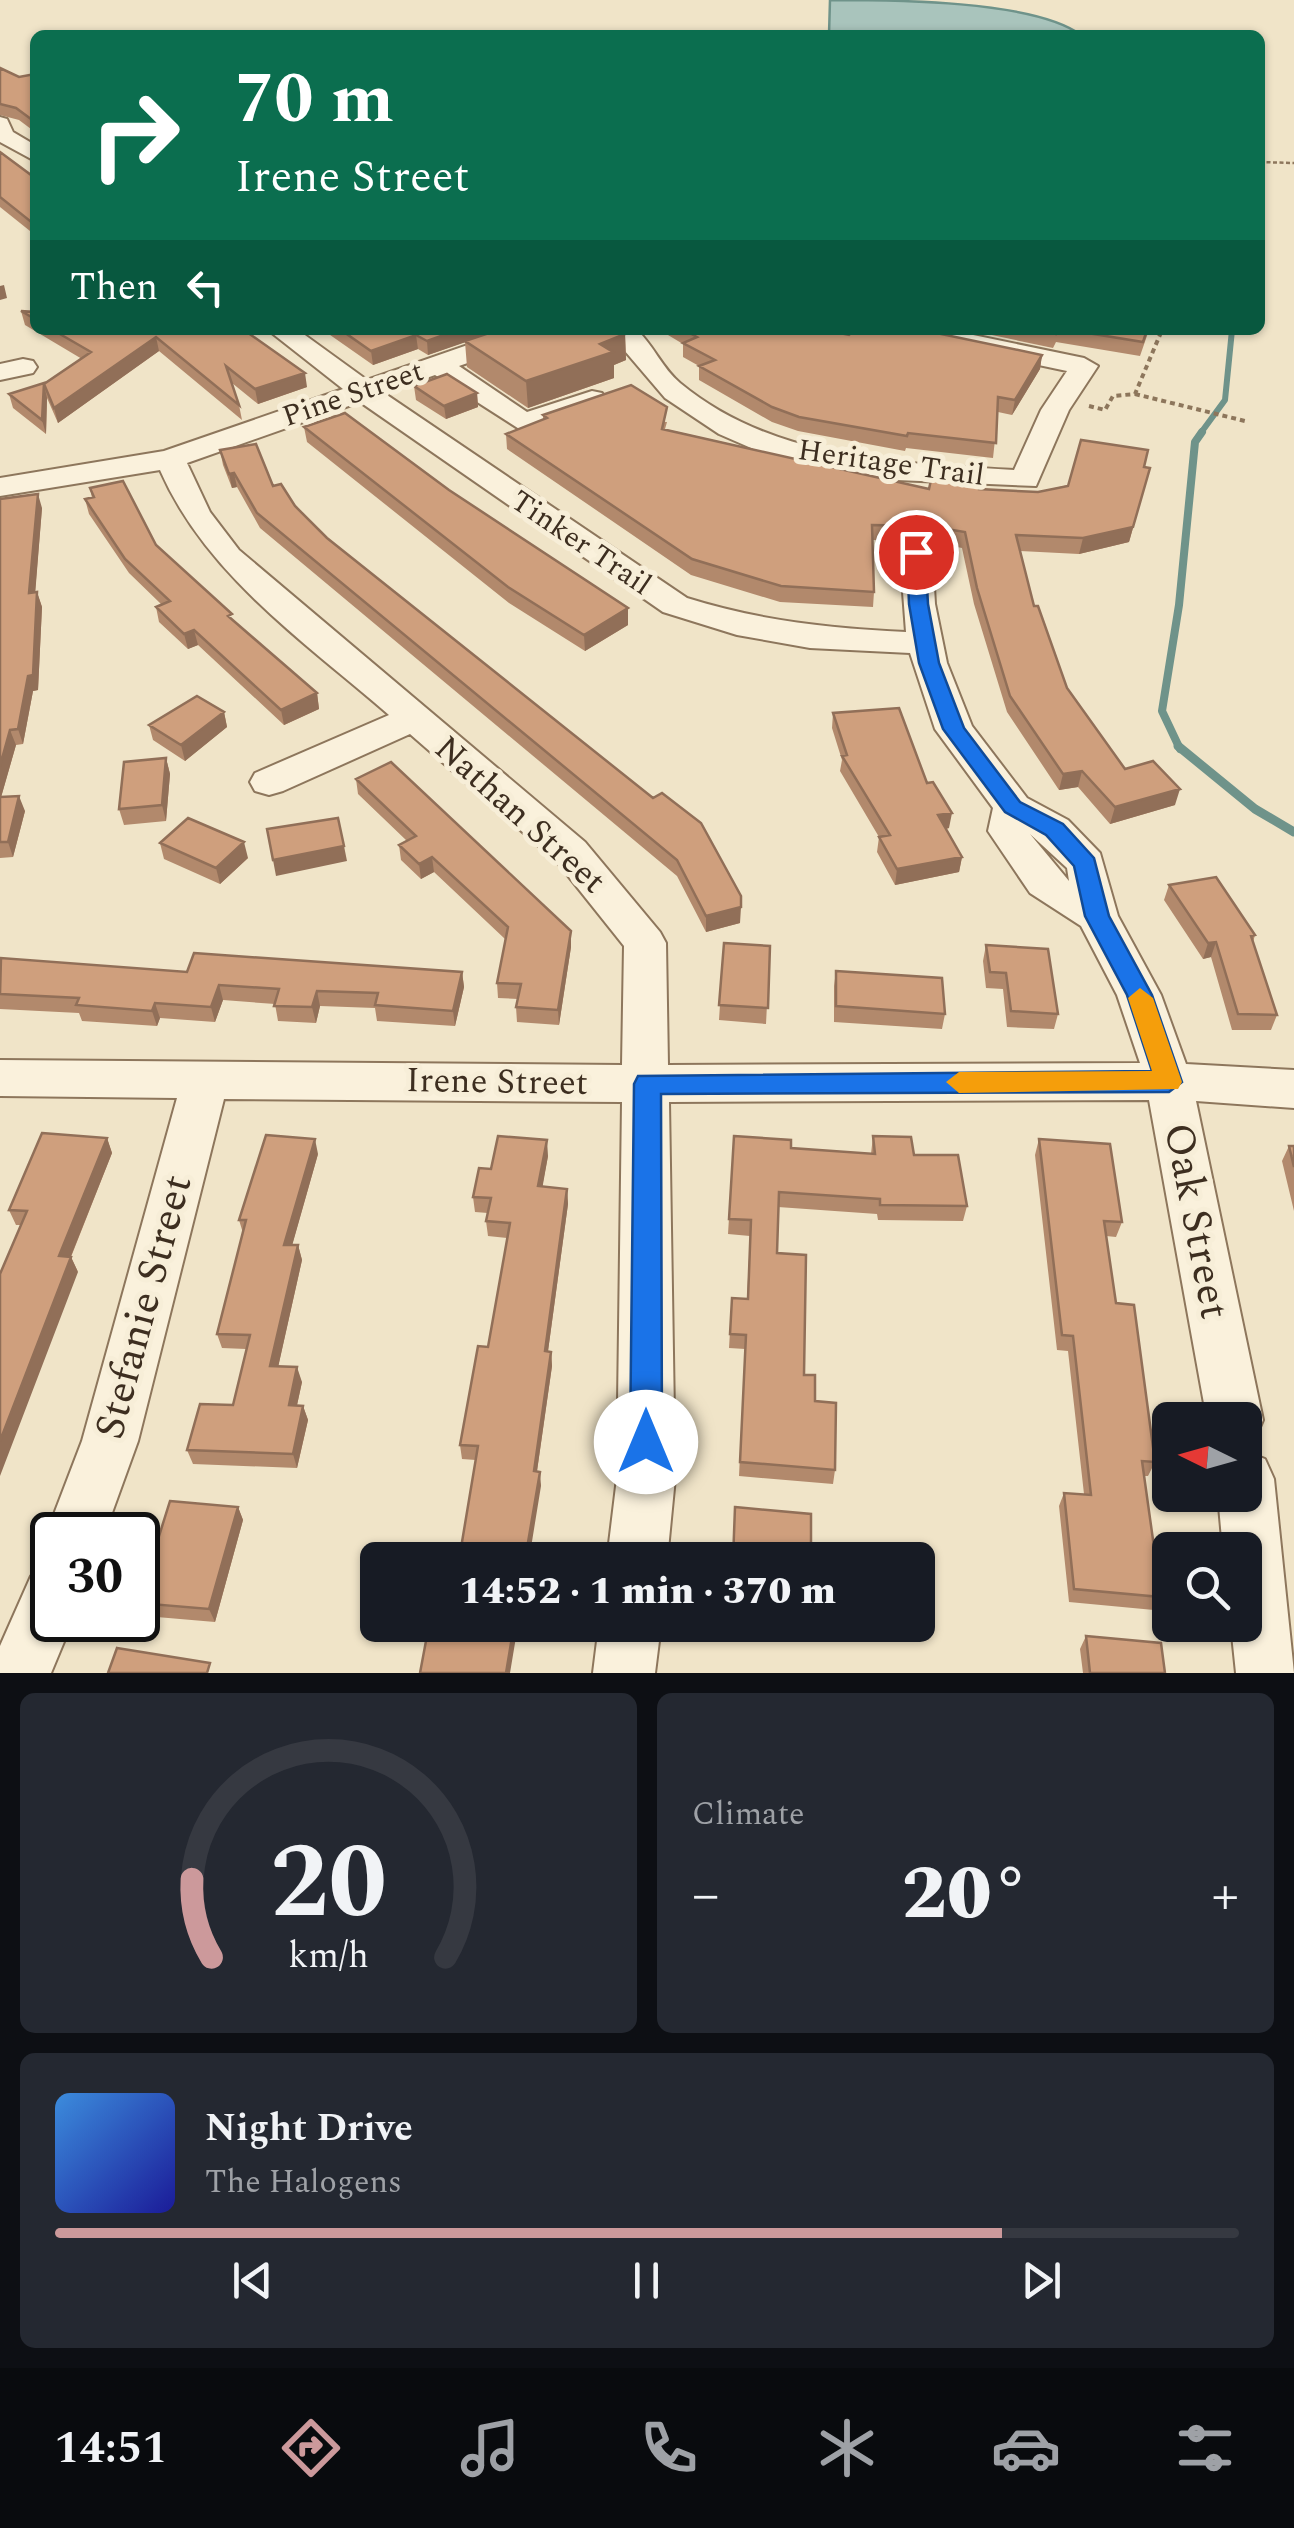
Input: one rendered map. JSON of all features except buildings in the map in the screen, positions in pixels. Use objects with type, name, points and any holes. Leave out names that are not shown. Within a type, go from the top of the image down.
[{"type":"street","points":[[0,123],[3,135],[30,151]]},
{"type":"street","name":"Tinker Trail","points":[[289,335],[442,449],[675,605],[737,625],[810,638],[925,642]]},
{"type":"street","points":[[464,335],[486,348]]},
{"type":"street","name":"Pine Street","points":[[170,459],[522,335]]},
{"type":"street","name":"Heritage Trail","points":[[629,335],[658,377],[694,407],[774,446],[925,472],[1025,480],[1062,399]]},
{"type":"street","points":[[934,335],[1084,366],[1062,399]]},
{"type":"street","points":[[437,364],[524,423],[658,377]]},
{"type":"street","points":[[0,486],[170,459]]},
{"type":"street","name":"Nathan Street","points":[[170,459],[195,514],[228,557],[571,852],[612,898],[645,944],[646,1478],[639,1542]]},
{"type":"street","name":"Oak Street","points":[[916,552],[925,642],[954,729],[1012,807],[1008,831],[1031,869],[1052,894],[1097,916],[1139,995],[1169,1082],[1231,1402]]},
{"type":"street","points":[[269,782],[414,718]]},
{"type":"street","name":"Irene Street","points":[[0,1078],[647,1084],[1169,1082],[1294,1089]]},
{"type":"street","name":"Stefanie Street","points":[[83,1512],[110,1440],[206,1078]]},
{"type":"street","points":[[1249,1512],[1267,1673]]},
{"type":"street","points":[[20,1673],[33,1642]]},
{"type":"street","points":[[624,1673],[628,1642]]},
{"type":"path","points":[[1265,162],[1294,163]]},
{"type":"path","points":[[1135,394],[1160,335]]},
{"type":"path","points":[[1062,399],[1105,410],[1114,396],[1135,394],[1246,421]]},
{"type":"water","points":[[830,0],[961,4],[1031,15],[1072,30],[829,30]]},
{"type":"waterway","points":[[1200,434],[1225,400],[1232,335]]},
{"type":"waterway","points":[[1179,747],[1162,711],[1179,605],[1195,442],[1202,432]]},
{"type":"waterway","points":[[1179,747],[1255,809],[1294,832]]},
{"type":"slow traffic","points":[[959,1082],[1169,1082],[1140,998]]},
{"type":"route","points":[[646,1442],[647,1084],[1169,1082],[1139,995],[1097,916],[1086,864],[1054,830],[1012,807],[954,729],[929,663],[918,604],[916,552]]}]
